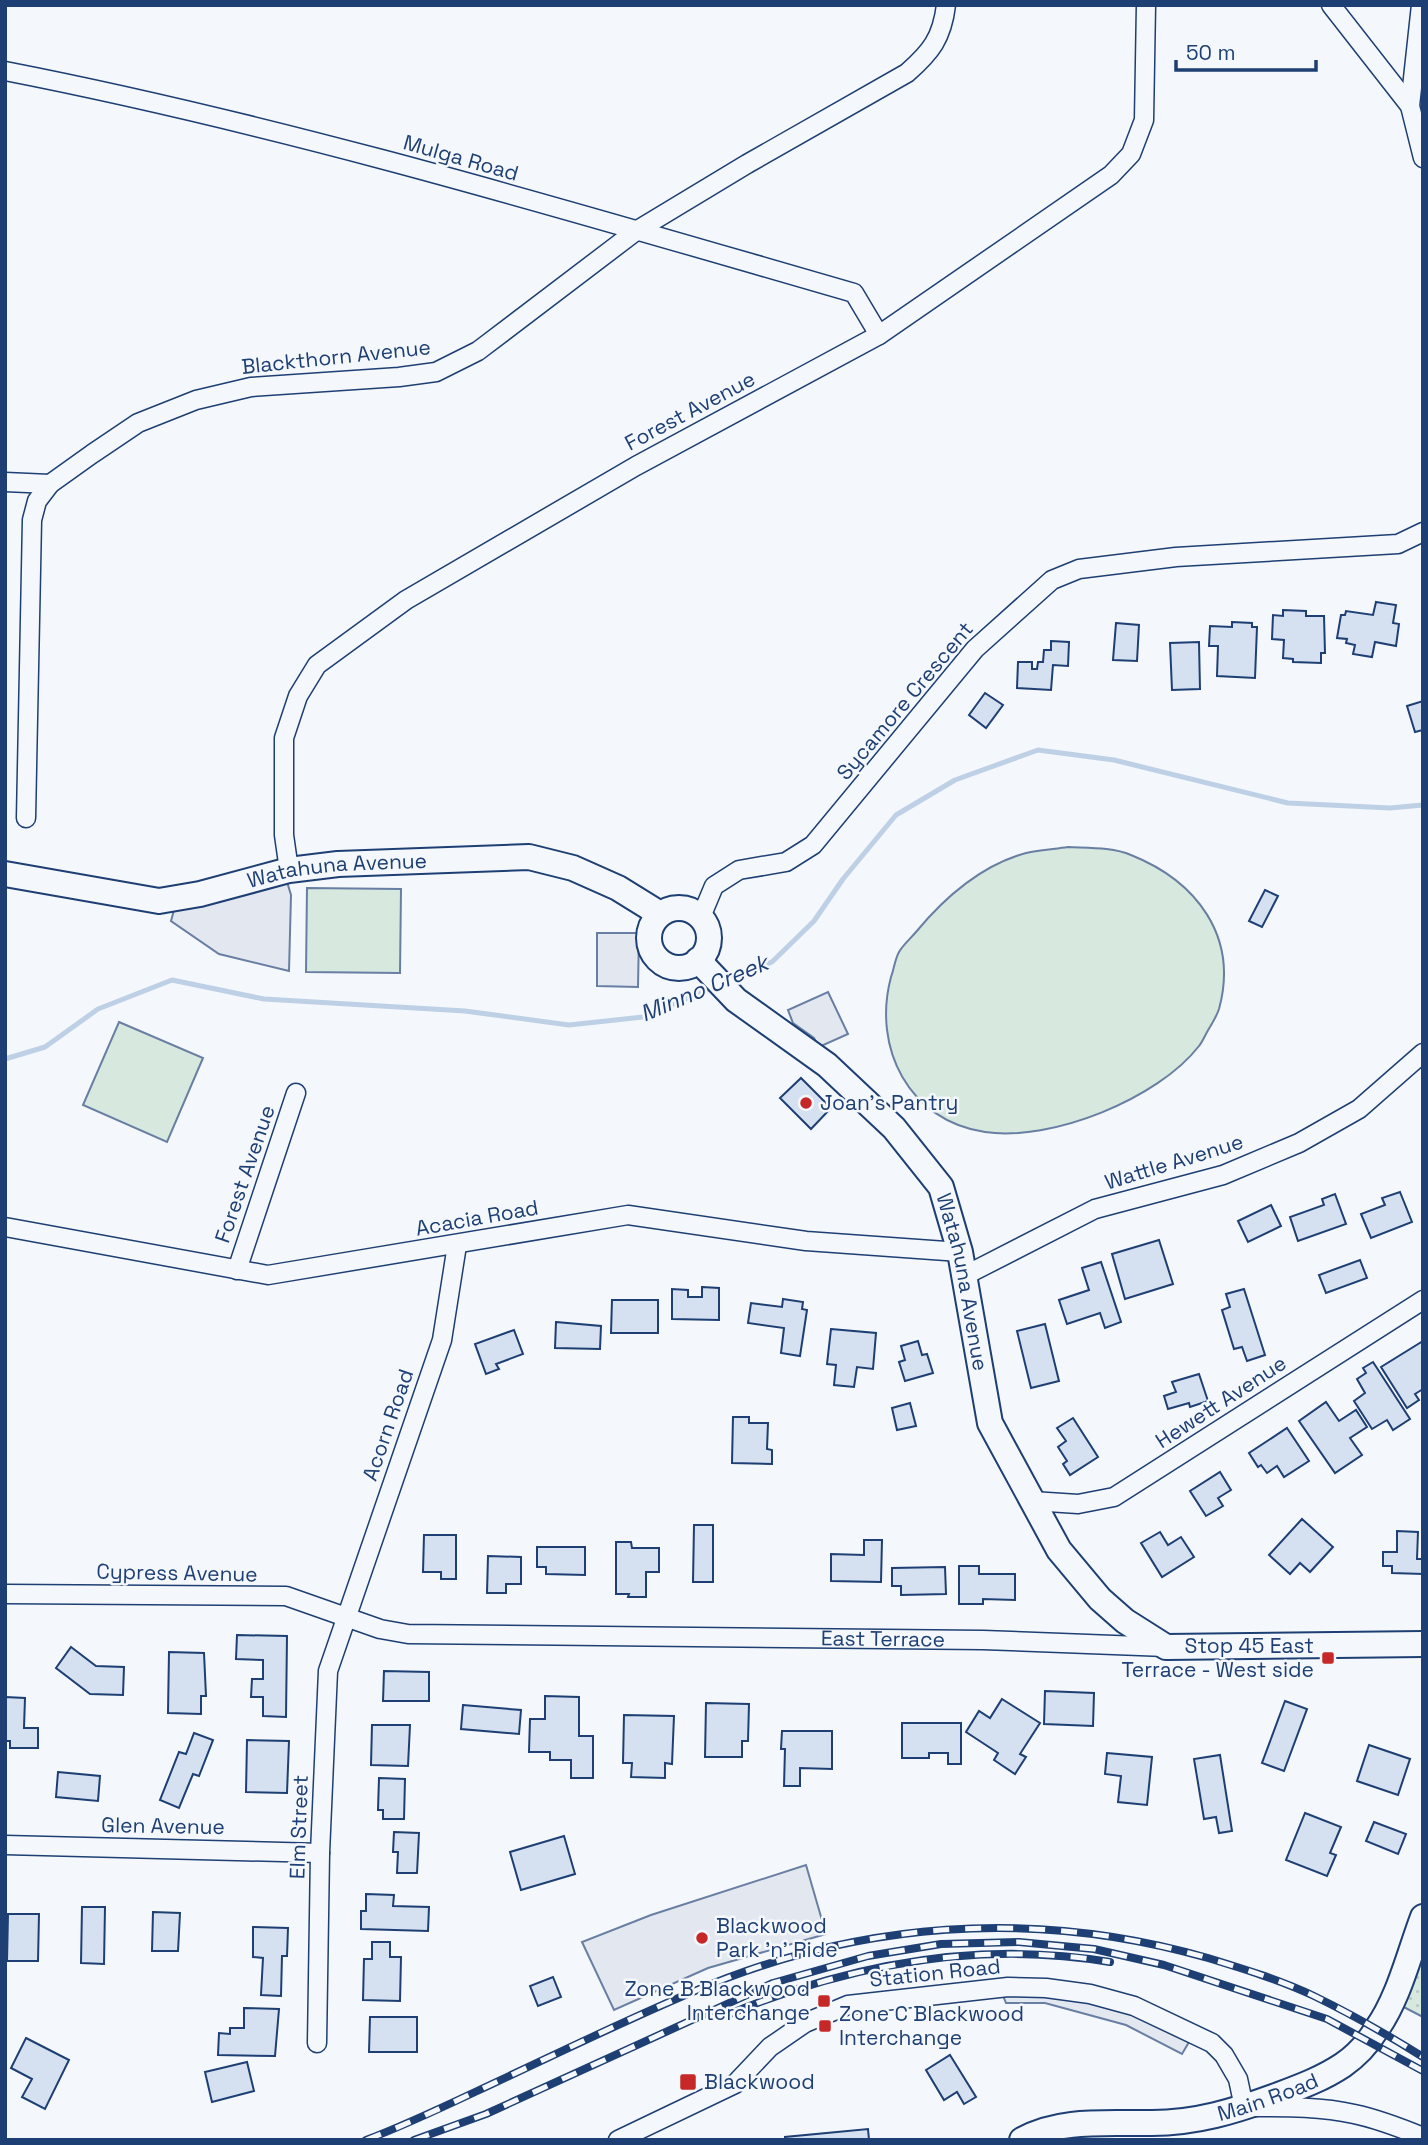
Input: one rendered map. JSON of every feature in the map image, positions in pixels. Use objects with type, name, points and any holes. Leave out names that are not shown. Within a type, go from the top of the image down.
[{"type":"street","name":"Blackthorn Avenue","points":[[26,818],[32,520],[37,501],[50,484],[138,423],[195,400],[251,387],[436,372],[478,351],[636,230],[907,73],[928,55],[943,27],[946,5]]},
{"type":"street","name":"Forest Avenue","points":[[289,870],[284,835],[284,738],[298,696],[317,666],[406,600],[636,466],[879,335],[1111,175],[1131,155],[1144,120],[1146,5]]},
{"type":"street","points":[[1331,5],[1410,106]]},
{"type":"street","points":[[1421,5],[1410,106],[1423,158]]},
{"type":"street","name":"Mulga Road","points":[[5,71],[150,102],[367,155],[854,293],[879,335]]},
{"type":"street","points":[[5,482],[50,484]]},
{"type":"street","name":"Sycamore Crescent","points":[[701,917],[714,886],[739,870],[786,862],[813,845],[975,649],[1052,580],[1079,569],[1176,557],[1398,544],[1423,532]]},
{"type":"street","name":"Watahuna Avenue","points":[[5,874],[159,901],[200,894],[289,870],[338,864],[529,857],[573,867],[618,888],[660,914]]},
{"type":"street","points":[[680,908],[690,910],[701,917],[709,937],[705,967],[679,968],[669,966],[657,958],[651,950],[649,940],[650,929],[660,914],[669,909],[680,908]]},
{"type":"street","name":"Watahuna Avenue","points":[[705,967],[730,993],[827,1066],[894,1128],[941,1187],[960,1252],[990,1423],[1059,1550],[1100,1599],[1125,1621],[1166,1647]]},
{"type":"street","name":"Wattle Avenue","points":[[964,1276],[1095,1209],[1223,1175],[1299,1143],[1359,1109],[1423,1053]]},
{"type":"street","name":"Forest Avenue","points":[[237,1270],[296,1093]]},
{"type":"street","name":"Acacia Road","points":[[5,1227],[268,1275],[628,1215],[806,1241],[960,1252]]},
{"type":"street","name":"Acorn Road","points":[[345,1616],[442,1340],[457,1245]]},
{"type":"street","name":"Hewett Avenue","points":[[1032,1501],[1078,1504],[1114,1497],[1423,1300]]},
{"type":"street","name":"Cypress Avenue","points":[[5,1594],[286,1596],[345,1616]]},
{"type":"street","name":"East Terrace","points":[[345,1616],[380,1629],[408,1633],[983,1640],[1166,1647],[1423,1644]]},
{"type":"street","name":"Elm Street","points":[[317,2043],[320,1853],[328,1671],[345,1616]]},
{"type":"street","name":"Glen Avenue","points":[[5,1845],[320,1853]]},
{"type":"street","name":"Main Road","points":[[1021,2140],[1038,2130],[1069,2125],[1178,2123],[1201,2120],[1316,2081],[1357,2054],[1377,2030],[1390,2007],[1423,1917]]},
{"type":"street","name":"Station Road","points":[[618,2140],[735,2084],[770,2047],[805,2023],[848,2006],[1008,1987],[1046,1987],[1090,1994],[1134,2007],[1212,2043],[1224,2055],[1238,2079],[1244,2107]]},
{"type":"street","points":[[1244,2107],[1352,2113],[1423,2137]]},
{"type":"shaded area","points":[[1068,847],[1124,852],[1154,866],[1193,896],[1207,914],[1217,935],[1223,958],[1224,982],[1218,1011],[1200,1044],[1181,1065],[1158,1083],[1101,1113],[1041,1130],[1011,1133],[985,1132],[958,1125],[936,1113],[917,1097],[902,1077],[892,1054],[887,1030],[886,1004],[898,955],[939,907],[965,884],[994,865],[1026,853]]},
{"type":"shaded area","points":[[284,872],[291,895],[289,971],[219,954],[171,921],[174,910]]},
{"type":"shaded area","points":[[307,888],[401,889],[400,973],[306,972]]},
{"type":"shaded area","points":[[597,933],[639,933],[638,987],[597,986]]},
{"type":"shaded area","points":[[828,992],[848,1034],[819,1047],[814,1038],[793,1023],[788,1010]]},
{"type":"shaded area","points":[[119,1022],[203,1058],[167,1142],[83,1105]]},
{"type":"shaded area","name":"Blackwood Park 'n' Ride","points":[[806,1865],[826,1934],[708,1968],[614,2010],[582,1942],[651,1915]]},
{"type":"shaded area","points":[[1423,1917],[1423,2017],[1392,2001]]},
{"type":"shaded area","points":[[1000,1988],[1134,2006],[1189,2042],[1182,2054],[1126,2025],[1045,2003],[1006,2003]]},
{"type":"building","points":[[1376,602],[1396,605],[1393,623],[1399,624],[1396,646],[1375,642],[1372,657],[1353,654],[1355,645],[1346,643],[1347,639],[1337,638],[1341,615],[1345,615],[1346,611],[1373,615]]},
{"type":"building","points":[[1283,610],[1306,611],[1306,616],[1324,616],[1325,653],[1321,653],[1321,663],[1293,662],[1293,659],[1283,658],[1284,640],[1272,639],[1273,615],[1283,616]]},
{"type":"building","points":[[1232,622],[1252,623],[1252,627],[1257,627],[1255,678],[1217,676],[1218,646],[1209,646],[1210,626],[1232,627]]},
{"type":"building","points":[[1116,623],[1139,625],[1137,661],[1113,660]]},
{"type":"building","points":[[1051,641],[1069,642],[1068,666],[1053,665],[1051,690],[1017,688],[1018,662],[1032,662],[1032,669],[1037,669],[1038,662],[1043,662],[1044,650],[1051,650]]},
{"type":"building","points":[[1199,642],[1200,689],[1172,690],[1170,643]]},
{"type":"building","points":[[985,693],[1003,705],[986,728],[969,715]]},
{"type":"building","points":[[1423,701],[1423,730],[1415,732],[1407,706]]},
{"type":"building","points":[[1265,890],[1278,896],[1262,927],[1249,921]]},
{"type":"building","name":"Joan's Pantry","points":[[801,1078],[831,1108],[811,1129],[780,1098]]},
{"type":"building","points":[[1400,1192],[1412,1222],[1371,1238],[1361,1214],[1385,1205],[1382,1198]]},
{"type":"building","points":[[1335,1194],[1346,1224],[1298,1241],[1290,1217],[1324,1205],[1322,1199]]},
{"type":"building","points":[[1271,1205],[1281,1226],[1248,1242],[1238,1221]]},
{"type":"building","points":[[1159,1240],[1173,1284],[1125,1299],[1112,1254]]},
{"type":"building","points":[[1360,1260],[1367,1278],[1326,1293],[1319,1275]]},
{"type":"building","points":[[1101,1262],[1121,1322],[1105,1328],[1100,1313],[1067,1324],[1059,1300],[1089,1290],[1082,1268]]},
{"type":"building","points":[[702,1287],[719,1288],[719,1320],[672,1319],[672,1289],[688,1290],[688,1297],[702,1297]]},
{"type":"building","points":[[1244,1289],[1265,1355],[1247,1361],[1242,1347],[1234,1349],[1222,1310],[1230,1307],[1226,1294]]},
{"type":"building","points":[[783,1299],[803,1302],[802,1309],[807,1310],[800,1356],[781,1353],[784,1328],[748,1323],[751,1303],[782,1307]]},
{"type":"building","points":[[612,1300],[658,1300],[658,1333],[611,1333]]},
{"type":"building","points":[[556,1322],[601,1326],[600,1349],[555,1348]]},
{"type":"building","points":[[1045,1324],[1059,1381],[1031,1388],[1017,1331]]},
{"type":"building","points":[[831,1329],[876,1333],[873,1369],[857,1367],[854,1387],[834,1385],[836,1365],[827,1364]]},
{"type":"building","points":[[514,1330],[523,1354],[496,1364],[499,1369],[486,1374],[475,1344]]},
{"type":"building","points":[[918,1341],[922,1355],[927,1354],[933,1373],[905,1381],[899,1362],[905,1360],[901,1346]]},
{"type":"building","points":[[1423,1341],[1423,1389],[1415,1394],[1419,1400],[1407,1408],[1381,1367]]},
{"type":"building","points":[[1373,1362],[1410,1419],[1393,1430],[1387,1420],[1372,1429],[1354,1401],[1365,1393],[1357,1379],[1366,1373],[1363,1368]]},
{"type":"building","points":[[1199,1374],[1208,1401],[1190,1407],[1189,1403],[1168,1409],[1164,1396],[1176,1392],[1172,1382]]},
{"type":"building","points":[[1326,1402],[1339,1421],[1356,1410],[1367,1427],[1350,1438],[1362,1455],[1335,1473],[1299,1421]]},
{"type":"building","points":[[910,1403],[916,1426],[897,1430],[892,1408]]},
{"type":"building","points":[[733,1417],[749,1417],[749,1423],[768,1423],[767,1449],[772,1450],[772,1464],[732,1463]]},
{"type":"building","points":[[1073,1418],[1098,1457],[1070,1475],[1063,1464],[1067,1461],[1058,1447],[1066,1441],[1057,1428]]},
{"type":"building","points":[[1287,1428],[1309,1461],[1284,1477],[1277,1466],[1267,1473],[1261,1465],[1258,1467],[1249,1453]]},
{"type":"building","points":[[1220,1472],[1231,1490],[1218,1498],[1223,1506],[1206,1516],[1190,1491]]},
{"type":"building","points":[[1302,1519],[1333,1547],[1310,1572],[1300,1563],[1290,1574],[1269,1555]]},
{"type":"building","points":[[694,1525],[713,1525],[713,1582],[693,1582]]},
{"type":"building","points":[[1397,1531],[1418,1532],[1417,1559],[1423,1559],[1423,1574],[1392,1573],[1392,1566],[1383,1566],[1383,1552],[1397,1552]]},
{"type":"building","points":[[1160,1532],[1168,1545],[1181,1537],[1194,1557],[1162,1577],[1141,1543]]},
{"type":"building","points":[[424,1535],[456,1535],[456,1579],[441,1579],[441,1572],[423,1572]]},
{"type":"building","points":[[864,1540],[882,1540],[881,1582],[831,1581],[831,1554],[864,1555]]},
{"type":"building","points":[[616,1542],[631,1542],[632,1548],[659,1548],[659,1572],[646,1572],[646,1597],[616,1594]]},
{"type":"building","points":[[537,1547],[585,1547],[585,1575],[546,1574],[546,1567],[537,1567]]},
{"type":"building","points":[[488,1556],[521,1557],[521,1584],[506,1584],[506,1593],[487,1593]]},
{"type":"building","points":[[959,1566],[979,1566],[979,1574],[1015,1574],[1015,1600],[983,1599],[983,1604],[959,1604]]},
{"type":"building","points":[[945,1567],[946,1594],[901,1595],[901,1586],[892,1586],[892,1568]]},
{"type":"building","points":[[237,1635],[287,1636],[286,1717],[263,1716],[263,1697],[251,1697],[252,1679],[263,1679],[263,1660],[236,1659]]},
{"type":"building","points":[[71,1647],[96,1666],[124,1667],[123,1695],[90,1694],[56,1668]]},
{"type":"building","points":[[169,1652],[204,1653],[206,1696],[201,1696],[201,1714],[168,1713]]},
{"type":"building","points":[[384,1671],[429,1672],[429,1701],[383,1701]]},
{"type":"building","points":[[1045,1691],[1094,1693],[1093,1726],[1044,1724]]},
{"type":"building","points":[[545,1696],[579,1697],[579,1736],[593,1736],[593,1778],[571,1778],[571,1760],[550,1760],[550,1752],[529,1752],[530,1719],[545,1719]]},
{"type":"building","points":[[5,1697],[25,1698],[24,1728],[38,1728],[38,1748],[10,1748],[10,1741],[5,1741]]},
{"type":"building","points":[[1002,1699],[1040,1723],[1020,1754],[1026,1757],[1015,1774],[994,1760],[998,1753],[966,1732],[979,1711],[990,1718]]},
{"type":"building","points":[[1285,1701],[1307,1709],[1284,1771],[1262,1763]]},
{"type":"building","points":[[706,1703],[749,1704],[748,1741],[742,1741],[742,1757],[705,1757]]},
{"type":"building","points":[[463,1705],[521,1710],[519,1734],[461,1729]]},
{"type":"building","points":[[624,1715],[674,1716],[672,1764],[665,1763],[665,1778],[631,1777],[632,1763],[623,1763]]},
{"type":"building","points":[[902,1723],[961,1723],[961,1764],[948,1764],[948,1753],[929,1753],[929,1758],[902,1758]]},
{"type":"building","points":[[372,1725],[410,1725],[408,1766],[371,1765]]},
{"type":"building","points":[[782,1731],[832,1731],[832,1769],[800,1768],[800,1786],[784,1786],[785,1749],[781,1749]]},
{"type":"building","points":[[194,1733],[213,1740],[199,1776],[193,1774],[179,1808],[160,1800],[179,1752],[186,1754]]},
{"type":"building","points":[[247,1740],[289,1741],[287,1793],[246,1792]]},
{"type":"building","points":[[1369,1745],[1410,1759],[1398,1795],[1357,1781]]},
{"type":"building","points":[[1107,1753],[1152,1757],[1147,1805],[1118,1802],[1121,1776],[1105,1774]]},
{"type":"building","points":[[1220,1755],[1232,1831],[1219,1833],[1216,1817],[1204,1819],[1194,1759]]},
{"type":"building","points":[[58,1772],[100,1776],[98,1801],[56,1797]]},
{"type":"building","points":[[379,1778],[405,1779],[404,1819],[383,1819],[383,1810],[378,1810]]},
{"type":"building","points":[[1305,1813],[1341,1827],[1330,1853],[1336,1855],[1327,1876],[1286,1860]]},
{"type":"building","points":[[1374,1822],[1406,1834],[1398,1854],[1366,1841]]},
{"type":"building","points":[[394,1832],[419,1833],[417,1873],[397,1873],[398,1852],[393,1852]]},
{"type":"building","points":[[564,1836],[575,1874],[521,1890],[510,1852]]},
{"type":"building","points":[[366,1894],[394,1895],[393,1906],[429,1907],[428,1931],[361,1929],[361,1911],[366,1911]]},
{"type":"building","points":[[82,1907],[105,1907],[104,1964],[81,1963]]},
{"type":"building","points":[[153,1912],[180,1913],[178,1951],[152,1951]]},
{"type":"building","points":[[8,1914],[39,1914],[38,1961],[7,1961]]},
{"type":"building","points":[[253,1927],[288,1928],[287,1956],[282,1956],[281,1996],[261,1995],[263,1958],[253,1957]]},
{"type":"building","points":[[372,1942],[390,1942],[390,1957],[401,1957],[400,2001],[363,2000],[364,1959],[372,1959]]},
{"type":"building","points":[[553,1977],[561,1997],[538,2006],[530,1986]]},
{"type":"building","points":[[244,2008],[279,2009],[275,2056],[218,2055],[219,2033],[230,2034],[230,2028],[244,2028]]},
{"type":"building","points":[[370,2017],[417,2017],[417,2052],[369,2052]]},
{"type":"building","points":[[26,2038],[69,2060],[45,2109],[22,2097],[32,2079],[11,2068]]},
{"type":"building","points":[[950,2055],[976,2097],[964,2104],[957,2092],[944,2100],[926,2070]]},
{"type":"building","points":[[247,2062],[254,2091],[212,2102],[205,2072]]},
{"type":"building","points":[[868,2129],[869,2140],[785,2140],[785,2137]]},
{"type":"waterway","name":"Minno Creek","points":[[727,981],[772,962],[814,921],[843,879],[896,815],[955,780],[1038,750],[1114,760],[1288,803],[1390,808],[1423,805]]},
{"type":"waterway","name":"Minno Creek","points":[[5,1059],[45,1047],[98,1009],[172,980],[264,999],[465,1011],[569,1025],[643,1017],[714,987]]},
{"type":"railway","points":[[366,2140],[690,1993],[753,1969],[816,1950],[881,1937],[946,1930],[1011,1928],[1077,1932],[1143,1942],[1208,1958],[1314,1996],[1423,2057]]},
{"type":"railway","points":[[414,2140],[486,2114],[773,1983],[868,1956],[941,1944],[1019,1942],[1094,1949],[1164,1965],[1327,2019],[1423,2071]]},
{"type":"railway","points":[[727,2015],[819,1983],[867,1970],[915,1962],[1012,1954],[1110,1962]]},
{"type":"place","name":"Joan's Pantry","points":[[806,1103]]},
{"type":"place","name":"Stop 45 East Terrace - West side","points":[[1328,1658]]},
{"type":"place","name":"Blackwood Park 'n' Ride","points":[[702,1938]]},
{"type":"place","name":"Zone B Blackwood Interchange","points":[[824,2001]]},
{"type":"place","name":"Zone C Blackwood Interchange","points":[[825,2026]]},
{"type":"place","name":"Blackwood","points":[[688,2082]]}]
